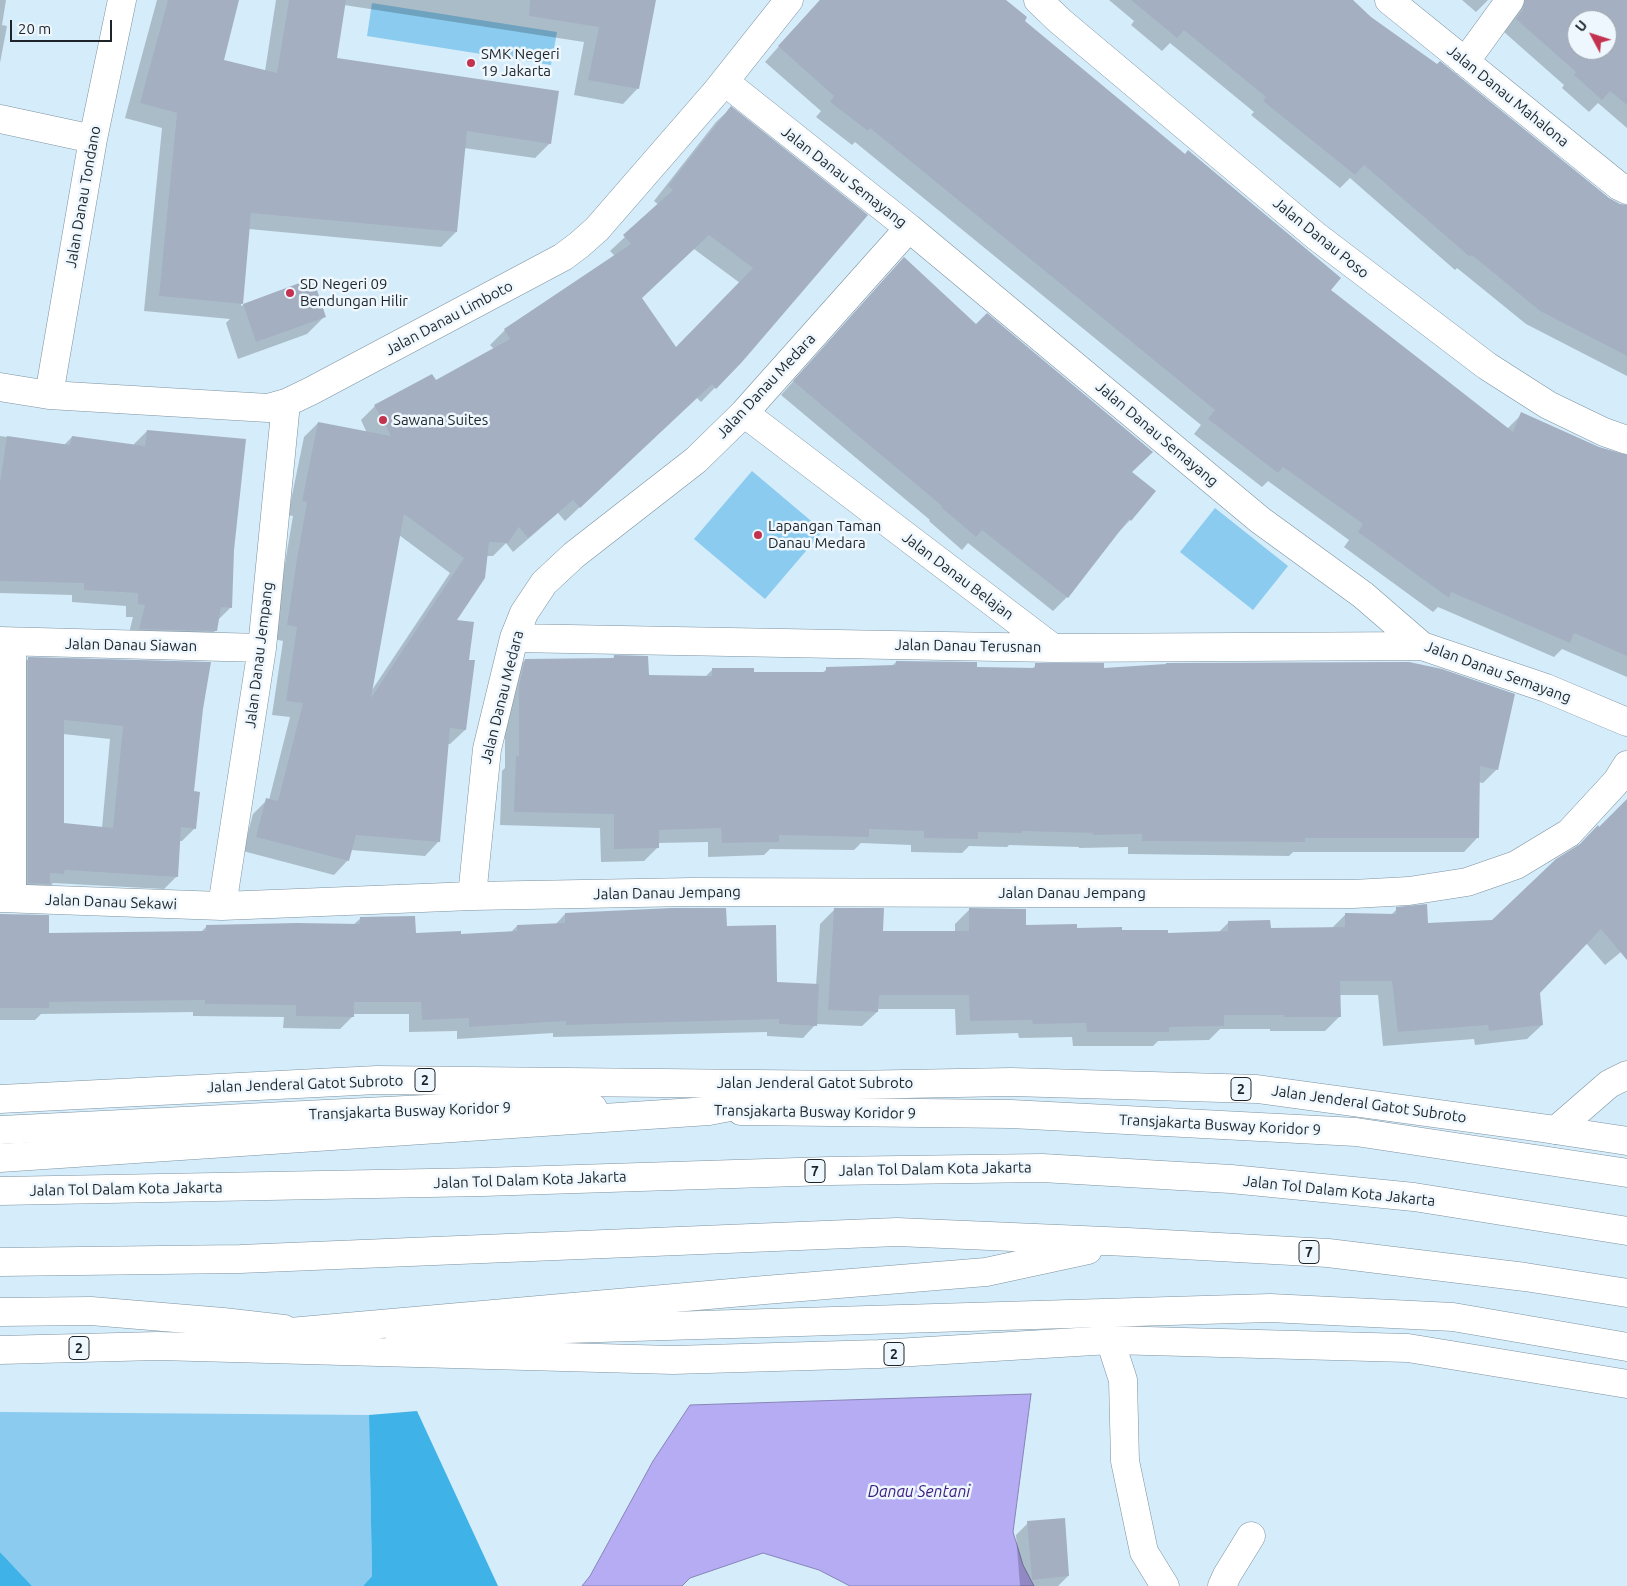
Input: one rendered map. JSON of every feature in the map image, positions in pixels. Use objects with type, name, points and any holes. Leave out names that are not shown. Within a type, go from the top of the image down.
[{"type":"main road","name":"Jalan Danau Tondano","points":[[49,395],[93,138],[122,0]]},
{"type":"main road","name":"Jalan Danau Limboto","points":[[0,387],[49,395],[268,408],[286,403],[312,391],[563,257],[597,229],[725,82],[789,0]]},
{"type":"main road","name":"Jalan Danau Poso","points":[[1038,0],[1065,10],[1316,236],[1487,366],[1548,405],[1604,432],[1627,440]]},
{"type":"main road","name":"Jalan Danau Mahalona","points":[[1389,0],[1465,62],[1624,184]]},
{"type":"main road","points":[[1465,62],[1510,0]]},
{"type":"main road","name":"Jalan Danau Semayang","points":[[725,82],[909,228],[1260,520],[1363,596],[1422,646],[1546,688],[1627,722]]},
{"type":"main road","points":[[0,119],[93,138]]},
{"type":"main road","name":"Jalan Danau Medara","points":[[472,896],[487,749],[514,638],[524,613],[544,583],[574,555],[696,460],[744,413],[909,228]]},
{"type":"main road","name":"Jalan Danau Jempang","points":[[222,906],[262,648],[286,403]]},
{"type":"main road","name":"Jalan Danau Belajan","points":[[744,413],[1053,648]]},
{"type":"main road","name":"Jalan Danau Terusnan","points":[[514,638],[1053,648],[1422,646]]},
{"type":"main road","points":[[6,642],[6,898]]},
{"type":"main road","name":"Jalan Danau Siawan","points":[[6,642],[262,648]]},
{"type":"main road","name":"Jalan Danau Jempang","points":[[472,896],[692,892],[1353,894],[1409,891],[1467,882],[1516,865],[1569,833],[1617,781],[1627,765]]},
{"type":"main road","points":[[222,906],[472,896]]},
{"type":"main road","name":"Jalan Danau Sekawi","points":[[6,898],[222,906]]},
{"type":"main road","points":[[1556,1130],[1609,1084],[1627,1075]]},
{"type":"main road","name":"Jalan Jenderal Gatot Subroto","points":[[0,1099],[377,1080],[851,1085],[1011,1082],[1257,1089],[1627,1140]]},
{"type":"main road","points":[[0,1158],[709,1111],[851,1085]]},
{"type":"main road","name":"Transjakarta Busway Koridor 9","points":[[0,1130],[487,1106],[709,1111],[1011,1114],[1356,1132],[1627,1173]]},
{"type":"main road","name":"Jalan Tol Dalam Kota Jakarta","points":[[0,1191],[474,1182],[829,1171],[1042,1168],[1231,1179],[1414,1197],[1627,1231]]},
{"type":"main road","name":"7","points":[[0,1262],[240,1259],[897,1232],[1328,1253],[1525,1277],[1627,1293]]},
{"type":"main road","points":[[158,1346],[296,1330],[986,1272],[1128,1242]]},
{"type":"main road","points":[[0,1312],[91,1311],[296,1330],[386,1334],[1270,1308],[1454,1316],[1627,1347]]},
{"type":"main road","points":[[1110,1340],[1122,1380],[1125,1461],[1144,1552],[1165,1586]]},
{"type":"main road","name":"2","points":[[0,1350],[158,1346],[673,1360],[879,1354],[1110,1340],[1408,1348],[1627,1384]]},
{"type":"main road","points":[[1222,1586],[1251,1536]]},
{"type":"shaded area","points":[[372,3],[557,32],[551,65],[367,36]]},
{"type":"shaded area","name":"Lapangan Taman Danau Medara","points":[[752,471],[823,531],[765,599],[694,539]]},
{"type":"shaded area","points":[[1215,508],[1288,566],[1253,610],[1180,552]]},
{"type":"shaded area","points":[[417,1411],[498,1586],[363,1586],[372,1576],[369,1415]]},
{"type":"shaded area","points":[[0,1412],[369,1415],[372,1576],[363,1586],[32,1586],[0,1552]]},
{"type":"shaded area","points":[[0,1552],[32,1586],[0,1586]]},
{"type":"water","name":"Danau Sentani","points":[[1031,1394],[1013,1532],[1023,1565],[1034,1586],[850,1586],[819,1570],[763,1553],[690,1578],[682,1586],[582,1586],[590,1576],[653,1461],[690,1405]]},
{"type":"building","points":[[168,0],[239,0],[224,60],[277,73],[289,0],[346,0],[337,58],[559,91],[551,144],[467,131],[457,232],[251,213],[243,304],[159,296],[177,113],[140,103]]},
{"type":"building","points":[[530,0],[656,0],[639,89],[588,80],[599,27],[529,16]]},
{"type":"building","points":[[820,0],[1006,0],[1027,17],[1025,21],[1185,154],[1188,150],[1341,278],[1331,290],[1513,432],[1521,412],[1599,447],[1627,455],[1627,656],[1574,633],[1570,643],[1451,592],[1449,598],[1358,532],[1363,524],[1283,467],[1278,473],[1208,419],[1215,410],[870,128],[868,131],[830,102],[834,96],[778,46]]},
{"type":"building","points":[[1131,0],[1353,0],[1371,17],[1437,64],[1440,61],[1609,198],[1620,204],[1627,205],[1627,356],[1540,311],[1472,255],[1470,257],[1364,165],[1355,175],[1263,101],[1266,97],[1184,30],[1177,38]]},
{"type":"building","points":[[1525,0],[1627,0],[1627,105],[1610,91],[1602,100],[1574,75],[1576,72],[1516,19],[1523,9]]},
{"type":"building","points":[[731,106],[868,215],[742,362],[716,389],[712,384],[580,508],[573,500],[528,538],[519,527],[508,543],[489,542],[485,578],[457,620],[474,622],[469,660],[475,660],[466,730],[450,728],[440,842],[356,835],[349,861],[256,837],[266,798],[278,801],[303,703],[286,701],[297,627],[287,625],[307,502],[302,501],[318,422],[391,436],[374,405],[432,374],[436,380],[510,339],[504,329],[631,244],[623,235],[673,190],[668,186]],"holes":[[[709,235],[753,268],[676,347],[642,298]],[[404,514],[464,558],[371,698]]]},
{"type":"building","points":[[904,257],[976,324],[987,313],[1153,452],[1132,472],[1156,491],[1131,521],[1129,519],[1068,598],[982,530],[976,537],[942,506],[793,381]]},
{"type":"building","points":[[313,278],[326,317],[256,342],[243,304]]},
{"type":"building","points":[[147,430],[246,439],[234,550],[232,608],[221,607],[217,631],[139,629],[145,605],[138,604],[138,593],[84,590],[84,583],[0,581],[0,483],[7,436],[70,445],[72,436],[145,446]]},
{"type":"building","points":[[614,655],[648,656],[649,675],[712,676],[712,668],[754,668],[754,672],[826,672],[826,667],[896,665],[896,661],[977,662],[977,667],[1035,668],[1035,663],[1104,663],[1104,668],[1166,663],[1409,662],[1442,669],[1515,694],[1498,770],[1480,766],[1479,838],[1305,838],[1305,842],[1142,841],[1142,834],[1093,835],[1093,833],[1022,831],[1022,833],[978,832],[978,839],[924,838],[924,831],[869,829],[869,837],[779,835],[779,842],[722,843],[721,828],[659,830],[659,848],[614,849],[614,814],[514,812],[516,756],[519,756],[519,686],[525,659],[614,658]]},
{"type":"building","points":[[28,657],[211,662],[203,709],[194,791],[200,792],[196,829],[181,827],[178,877],[65,870],[64,874],[50,873],[50,884],[28,883]],"holes":[[[64,720],[123,726],[113,828],[64,823]]]},
{"type":"building","points":[[1627,799],[1627,960],[1601,929],[1540,993],[1543,1025],[1489,1031],[1488,1025],[1398,1032],[1392,981],[1340,981],[1341,1017],[1224,1015],[1224,1026],[1169,1027],[1169,1032],[1087,1032],[1086,1023],[1033,1024],[1032,1020],[970,1021],[969,995],[879,995],[878,1012],[828,1010],[834,908],[884,908],[883,931],[969,931],[969,908],[1026,909],[1026,925],[1077,924],[1077,928],[1122,927],[1122,930],[1168,930],[1168,933],[1228,931],[1228,921],[1270,920],[1271,928],[1345,927],[1345,913],[1396,914],[1396,907],[1427,904],[1428,923],[1492,920],[1556,859],[1580,844]]},
{"type":"building","points":[[672,908],[726,908],[727,926],[776,925],[777,982],[819,984],[817,1026],[779,1024],[779,1019],[566,1025],[566,1021],[469,1027],[469,1018],[422,1020],[421,1002],[354,1002],[354,1017],[296,1016],[296,1005],[205,1004],[205,1000],[49,1002],[49,1008],[0,1008],[0,914],[49,915],[49,933],[206,931],[206,925],[360,924],[360,917],[415,916],[416,933],[461,931],[461,934],[517,931],[517,925],[565,923],[565,913]]},
{"type":"building","points":[[1065,1518],[1069,1576],[1032,1580],[1027,1521]]},
{"type":"place","name":"SMK Negeri 19 Jakarta","points":[[471,63]]},
{"type":"place","name":"SD Negeri 09 Bendungan Hilir","points":[[290,293]]},
{"type":"place","name":"Sawana Suites","points":[[383,420]]},
{"type":"place","name":"Lapangan Taman Danau Medara","points":[[758,535]]}]
